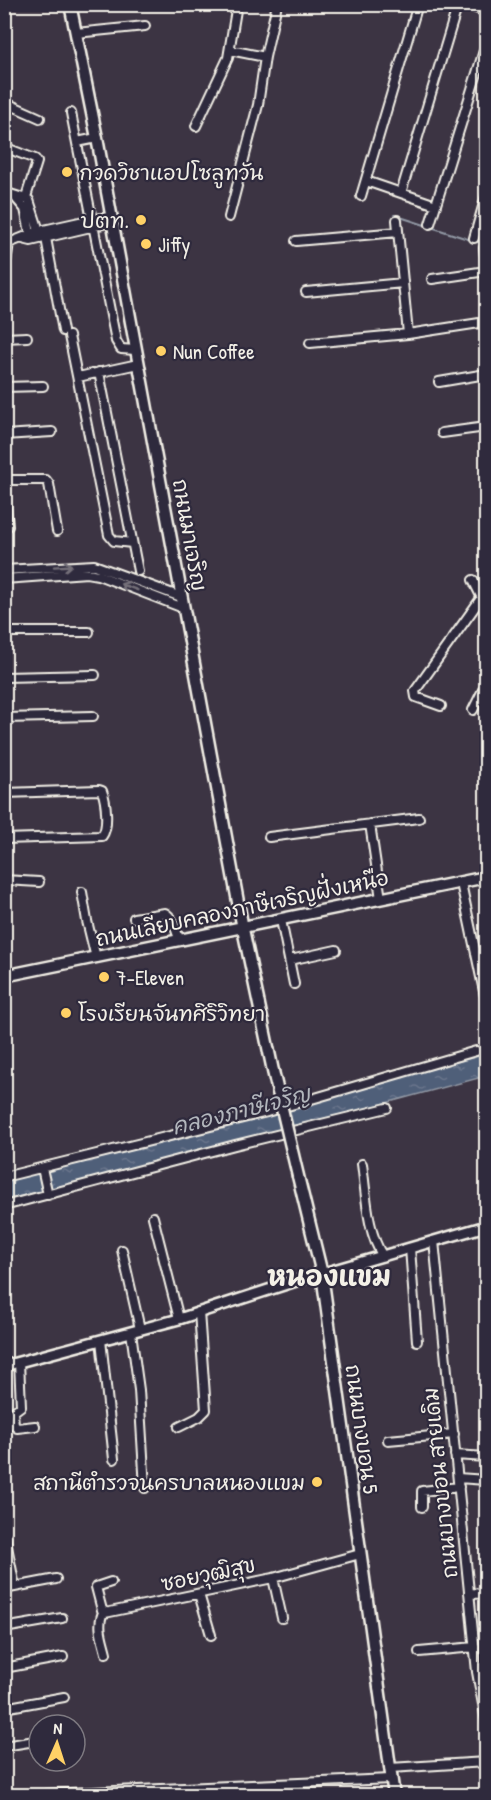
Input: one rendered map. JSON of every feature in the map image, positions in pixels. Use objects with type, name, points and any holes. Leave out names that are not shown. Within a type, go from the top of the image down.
[{"type":"main road","name":"ถนนมาเจริญ","points":[[70,4],[97,138],[243,928],[273,1071]]},
{"type":"main road","name":"ถนนเลียบคลองภาษีเจริญฝั่งเหนือ","points":[[4,976],[486,877]]},
{"type":"main road","name":"ถนนบางบอน 5","points":[[273,1071],[322,1274],[394,1796]]},
{"type":"street","points":[[196,126],[228,58],[237,4]]},
{"type":"street","points":[[228,217],[258,105],[265,57],[277,4]]},
{"type":"street","points":[[361,196],[418,4]]},
{"type":"street","points":[[401,193],[458,4]]},
{"type":"street","points":[[465,4],[486,12]]},
{"type":"street","points":[[76,33],[145,26]]},
{"type":"street","points":[[430,224],[486,44]]},
{"type":"street","points":[[230,50],[265,57]]},
{"type":"street","points":[[4,102],[40,118]]},
{"type":"street","points":[[70,112],[116,341],[121,350],[136,350]]},
{"type":"street","points":[[77,142],[97,138]]},
{"type":"street","points":[[4,147],[35,159],[37,162],[26,197]]},
{"type":"street","points":[[366,181],[436,205]]},
{"type":"street","points":[[4,192],[26,197],[31,203],[42,236],[78,377],[109,535],[114,541],[132,543]]},
{"type":"street","points":[[14,196],[25,209],[28,238]]},
{"type":"street","points":[[474,237],[486,196]]},
{"type":"street","points":[[4,306],[7,242],[112,220]]},
{"type":"street","points":[[397,220],[408,334]]},
{"type":"street","points":[[296,241],[398,232]]},
{"type":"street","points":[[484,248],[486,266]]},
{"type":"street","points":[[432,279],[486,270]]},
{"type":"street","points":[[306,292],[403,283]]},
{"type":"street","points":[[310,343],[408,334],[486,322]]},
{"type":"street","points":[[4,338],[27,337]]},
{"type":"street","points":[[78,377],[138,364]]},
{"type":"street","points":[[99,372],[138,571]]},
{"type":"street","points":[[439,382],[486,374]]},
{"type":"street","points":[[4,387],[43,386]]},
{"type":"street","points":[[442,433],[486,427]]},
{"type":"street","points":[[4,435],[52,432]]},
{"type":"street","points":[[4,480],[46,480],[49,484],[57,531]]},
{"type":"street","points":[[4,489],[8,526]]},
{"type":"street","points":[[4,579],[86,564],[182,602]]},
{"type":"street","points":[[4,570],[34,573]]},
{"type":"street","points":[[472,580],[486,606]]},
{"type":"street","points":[[441,706],[416,697],[415,691],[482,597]]},
{"type":"street","points":[[4,632],[89,632]]},
{"type":"street","points":[[4,677],[95,675]]},
{"type":"street","points":[[473,710],[486,684]]},
{"type":"street","points":[[4,718],[93,716]]},
{"type":"street","points":[[4,794],[102,791],[105,832],[102,836],[4,839]]},
{"type":"street","points":[[269,837],[419,818]]},
{"type":"street","points":[[370,824],[381,898]]},
{"type":"street","points":[[4,880],[39,882]]},
{"type":"street","points":[[461,883],[486,1001]]},
{"type":"street","points":[[82,892],[96,958]]},
{"type":"street","points":[[134,918],[162,913],[169,915],[180,941]]},
{"type":"street","points":[[281,920],[294,984]]},
{"type":"street","points":[[290,960],[336,950]]},
{"type":"street","points":[[4,1177],[267,1112],[476,1051]]},
{"type":"street","points":[[4,1206],[387,1108]]},
{"type":"street","points":[[362,1164],[373,1233],[376,1245],[383,1256]]},
{"type":"street","points":[[43,1169],[48,1193]]},
{"type":"street","points":[[153,1217],[179,1319]]},
{"type":"street","points":[[4,1366],[179,1319],[486,1226]]},
{"type":"street","name":"ถนนบางบอน สายเดิม","points":[[434,1241],[477,1672],[486,1721]]},
{"type":"street","points":[[410,1248],[417,1341]]},
{"type":"street","points":[[122,1250],[135,1330],[145,1488]]},
{"type":"street","points":[[179,1427],[199,1417],[206,1410],[198,1312]]},
{"type":"street","points":[[101,1340],[114,1459]]},
{"type":"street","points":[[19,1362],[21,1406],[13,1412],[14,1425],[17,1428],[35,1426]]},
{"type":"street","points":[[388,1440],[454,1434]]},
{"type":"street","points":[[455,1455],[486,1457]]},
{"type":"street","points":[[422,1507],[422,1491],[486,1480]]},
{"type":"street","points":[[5,1536],[15,1587]]},
{"type":"street","name":"ซอยวุฒิสุข","points":[[104,1611],[111,1613],[273,1578],[360,1554]]},
{"type":"street","points":[[273,1578],[282,1618]]},
{"type":"street","points":[[4,1589],[56,1579]]},
{"type":"street","points":[[106,1653],[100,1626],[100,1616],[104,1611],[96,1587],[111,1582]]},
{"type":"street","points":[[470,1593],[486,1594]]},
{"type":"street","points":[[200,1594],[211,1635]]},
{"type":"street","points":[[4,1628],[62,1618]]},
{"type":"street","points":[[420,1652],[475,1647]]},
{"type":"street","points":[[4,1668],[63,1658]]},
{"type":"street","points":[[477,1672],[486,1673]]},
{"type":"street","points":[[4,1708],[64,1697]]},
{"type":"street","points":[[4,1746],[27,1742]]},
{"type":"street","points":[[48,1794],[391,1774],[486,1762]]},
{"type":"water","points":[[486,1054],[486,1076],[293,1128],[5,1200],[5,1180],[289,1108]]},
{"type":"waterway","points":[[394,215],[486,243]]},
{"type":"place","name":"กวดวิชาแอปโซลูทวัน","points":[[67,172]]},
{"type":"place","name":"ปตท.","points":[[141,220]]},
{"type":"place","name":"Jiffy","points":[[146,244]]},
{"type":"place","name":"Nun Coffee","points":[[161,351]]},
{"type":"place","name":"7-Eleven","points":[[104,977]]},
{"type":"place","name":"โรงเรียนจันทศิริวิทยา","points":[[66,1013]]},
{"type":"place","name":"สถานีตำรวจนครบาลหนองแขม","points":[[317,1482]]},
{"type":"district","name":"หนองแขม","points":[[329,1276]]},
{"type":"water label","name":"คลองภาษีเจริญ","points":[[241,1110]]}]
